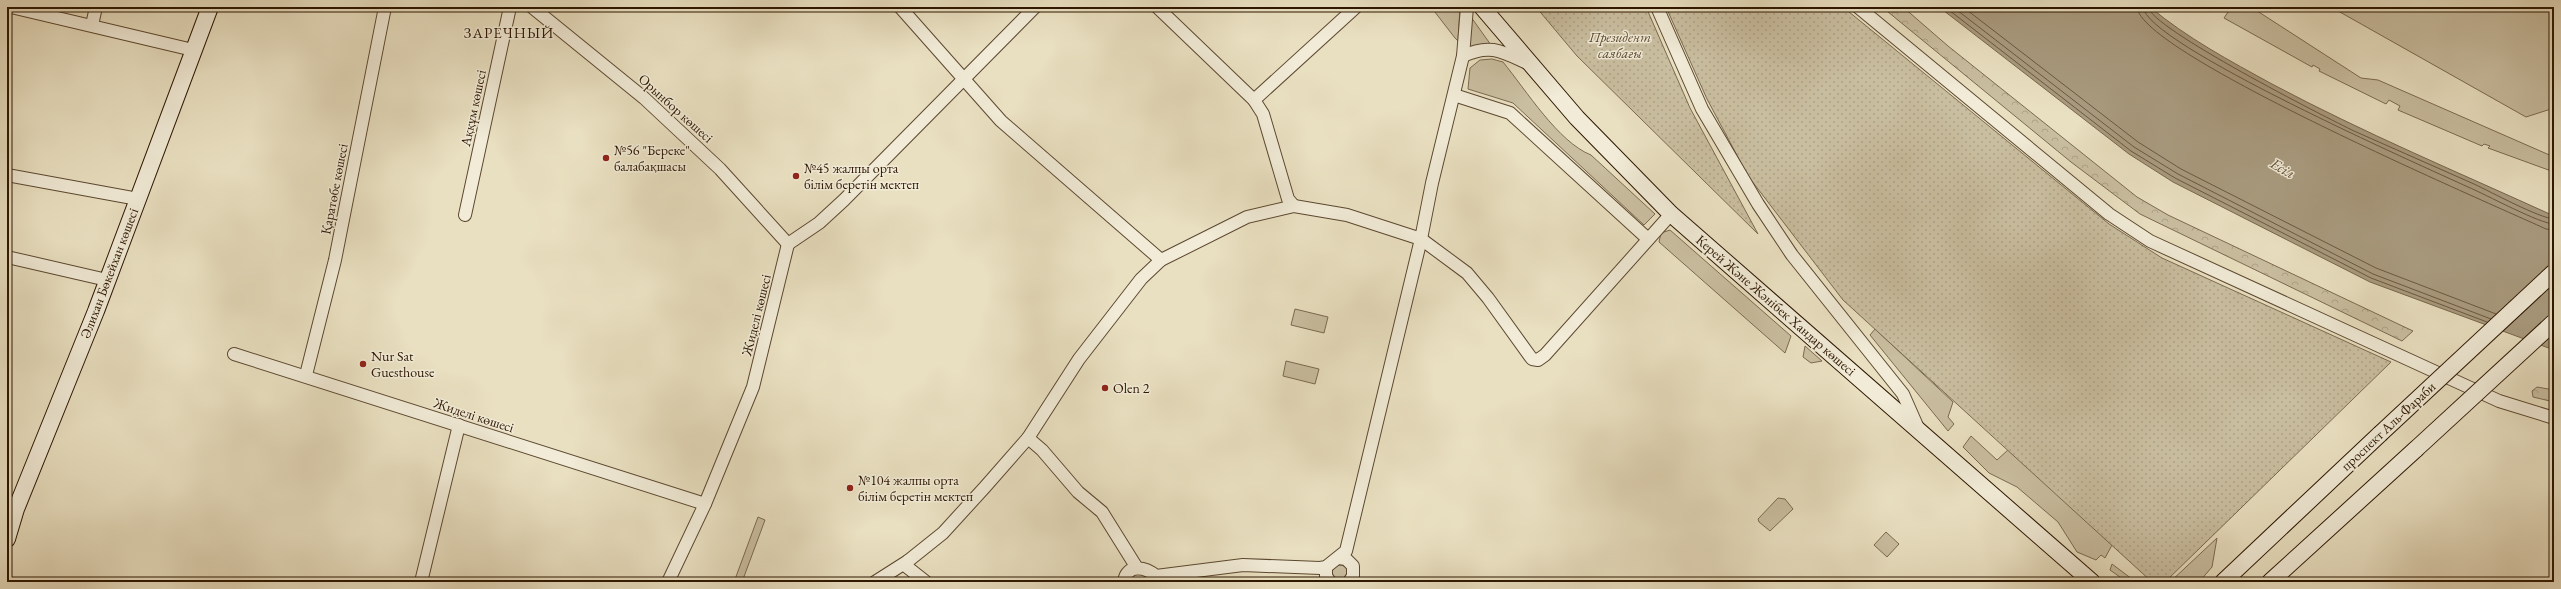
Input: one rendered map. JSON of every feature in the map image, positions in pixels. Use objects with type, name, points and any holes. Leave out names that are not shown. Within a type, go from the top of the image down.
[{"type":"main road","name":"Әлихан Бөкейхан көшесі","points":[[8,532],[107,280],[210,7]]},
{"type":"main road","name":"Керей Және Жәнібек Хандар көшесі","points":[[1482,7],[1576,118],[1671,214],[2092,582]]},
{"type":"main road","name":"проспект Аль-Фараби","points":[[2223,582],[2554,272]]},
{"type":"main road","points":[[2270,582],[2554,322]]},
{"type":"street","points":[[11,7],[193,50]]},
{"type":"street","points":[[92,25],[96,7]]},
{"type":"street","name":"Қаратөбе көшесі","points":[[306,375],[335,260],[385,7]]},
{"type":"street","name":"Аққұм көшесі","points":[[465,215],[510,7]]},
{"type":"street","name":"Орынбор көшесі","points":[[532,7],[644,98],[720,169],[788,244]]},
{"type":"street","points":[[900,7],[964,77],[1001,121],[1161,260]]},
{"type":"street","points":[[788,244],[820,223],[844,200],[964,77],[1035,7]]},
{"type":"street","points":[[1157,7],[1254,100],[1263,114],[1288,198],[1294,206]]},
{"type":"street","points":[[1254,100],[1356,7]]},
{"type":"street","points":[[1124,582],[1129,572],[1137,568],[1148,568],[1156,579],[1244,565],[1326,567],[1339,558],[1348,546],[1463,56],[1466,7]]},
{"type":"street","points":[[1657,7],[1702,110],[1758,204],[1792,255],[1903,394],[1920,431]]},
{"type":"street","points":[[1858,7],[2103,209],[2150,241],[2499,401],[2554,418]]},
{"type":"street","points":[[1463,56],[1473,51],[1496,48],[1531,64]]},
{"type":"street","points":[[1454,95],[1510,113],[1648,239]]},
{"type":"street","points":[[7,175],[138,199]]},
{"type":"street","points":[[875,582],[908,561],[943,533],[1028,438],[1079,359],[1141,279],[1161,260],[1248,217],[1294,206],[1347,215],[1421,239],[1467,273],[1488,298],[1532,359],[1538,360],[1545,355],[1671,214]]},
{"type":"street","name":"Жиделі көшесі","points":[[668,582],[704,504],[753,388],[788,244]]},
{"type":"street","points":[[7,257],[107,280]]},
{"type":"street","name":"Жиделі көшесі","points":[[234,354],[306,375],[459,426],[704,504]]},
{"type":"street","points":[[421,582],[459,426]]},
{"type":"street","points":[[1028,438],[1042,450],[1078,492],[1102,512],[1137,568]]},
{"type":"street","points":[[1339,558],[1346,559],[1353,566],[1353,576],[1349,582]]},
{"type":"street","points":[[908,561],[907,567],[926,582]]},
{"type":"street","points":[[1326,567],[1326,576],[1330,582]]},
{"type":"green space","points":[[1431,7],[1460,7],[1458,41],[1455,38]]},
{"type":"green space","name":"Президент саябағы","points":[[1536,7],[1646,7],[1690,108],[1758,234],[1577,56]]},
{"type":"green space","points":[[1666,7],[1843,7],[2109,224],[2162,258],[2391,362],[2165,582],[2152,582],[1843,300],[1748,176],[1707,99]]},
{"type":"green space","points":[[1882,7],[1903,7],[1948,46],[2137,197],[2168,215],[2413,331],[2402,341],[2140,214],[2071,162]]},
{"type":"green space","points":[[2222,7],[2251,7],[2361,78],[2378,80],[2554,157],[2554,172],[2488,148],[2490,146],[2484,144],[2482,146],[2398,110],[2400,106],[2389,100],[2386,104],[2319,71],[2320,69],[2313,65],[2312,67],[2224,18],[2228,12]]},
{"type":"green space","points":[[2331,7],[2554,7],[2554,108],[2526,117]]},
{"type":"green space","points":[[1471,17],[1491,45],[1468,50]]},
{"type":"green space","points":[[1492,59],[1503,62],[1543,114],[1567,139],[1591,155],[1655,214],[1644,225],[1513,103],[1468,89],[1470,68],[1480,60]]},
{"type":"green space","points":[[1670,230],[1791,336],[1785,353],[1659,242],[1661,233]]},
{"type":"green space","points":[[1295,309],[1328,317],[1324,333],[1291,325]]},
{"type":"green space","points":[[1875,329],[1953,402],[1948,417],[1954,424],[1948,431],[1870,335]]},
{"type":"green space","points":[[1805,346],[1822,361],[1811,363],[1803,357]]},
{"type":"green space","points":[[1286,361],[1319,369],[1315,384],[1283,376]]},
{"type":"green space","points":[[2537,387],[2554,390],[2554,402],[2533,397],[2532,391]]},
{"type":"green space","points":[[1971,436],[1997,460],[2009,449],[2112,545],[2105,558],[2101,555],[2096,560],[2077,552],[2058,522],[2017,487],[1989,473],[1963,447]]},
{"type":"green space","points":[[1778,498],[1785,499],[1793,509],[1770,531],[1759,522],[1758,519]]},
{"type":"green space","points":[[758,517],[765,520],[742,582],[734,582]]},
{"type":"green space","points":[[1886,532],[1899,544],[1887,557],[1874,545]]},
{"type":"green space","points":[[2217,538],[2212,567],[2199,582],[2170,582]]},
{"type":"green space","points":[[2112,564],[2136,582],[2127,582],[2110,570]]},
{"type":"green space","points":[[1340,565],[1346,567],[1348,573],[1346,579],[1340,581],[1334,579],[1332,573],[1334,567]]},
{"type":"water","name":"Есіл","points":[[1939,7],[2150,7],[2179,29],[2209,48],[2307,102],[2377,136],[2554,216],[2554,350],[2370,282],[2173,182],[2129,154]]},
{"type":"place","name":"№56 \"Береке\" балабақшасы","points":[[606,158]]},
{"type":"place","name":"№45 жалпы орта білім беретін мектеп","points":[[796,176]]},
{"type":"place","name":"Nur Sat Guesthouse","points":[[363,364]]},
{"type":"place","name":"Olen 2","points":[[1105,388]]},
{"type":"place","name":"№104 жалпы орта білім беретін мектеп","points":[[850,488]]},
{"type":"district","name":"ЗАРЕЧНЫЙ","points":[[509,32]]}]
